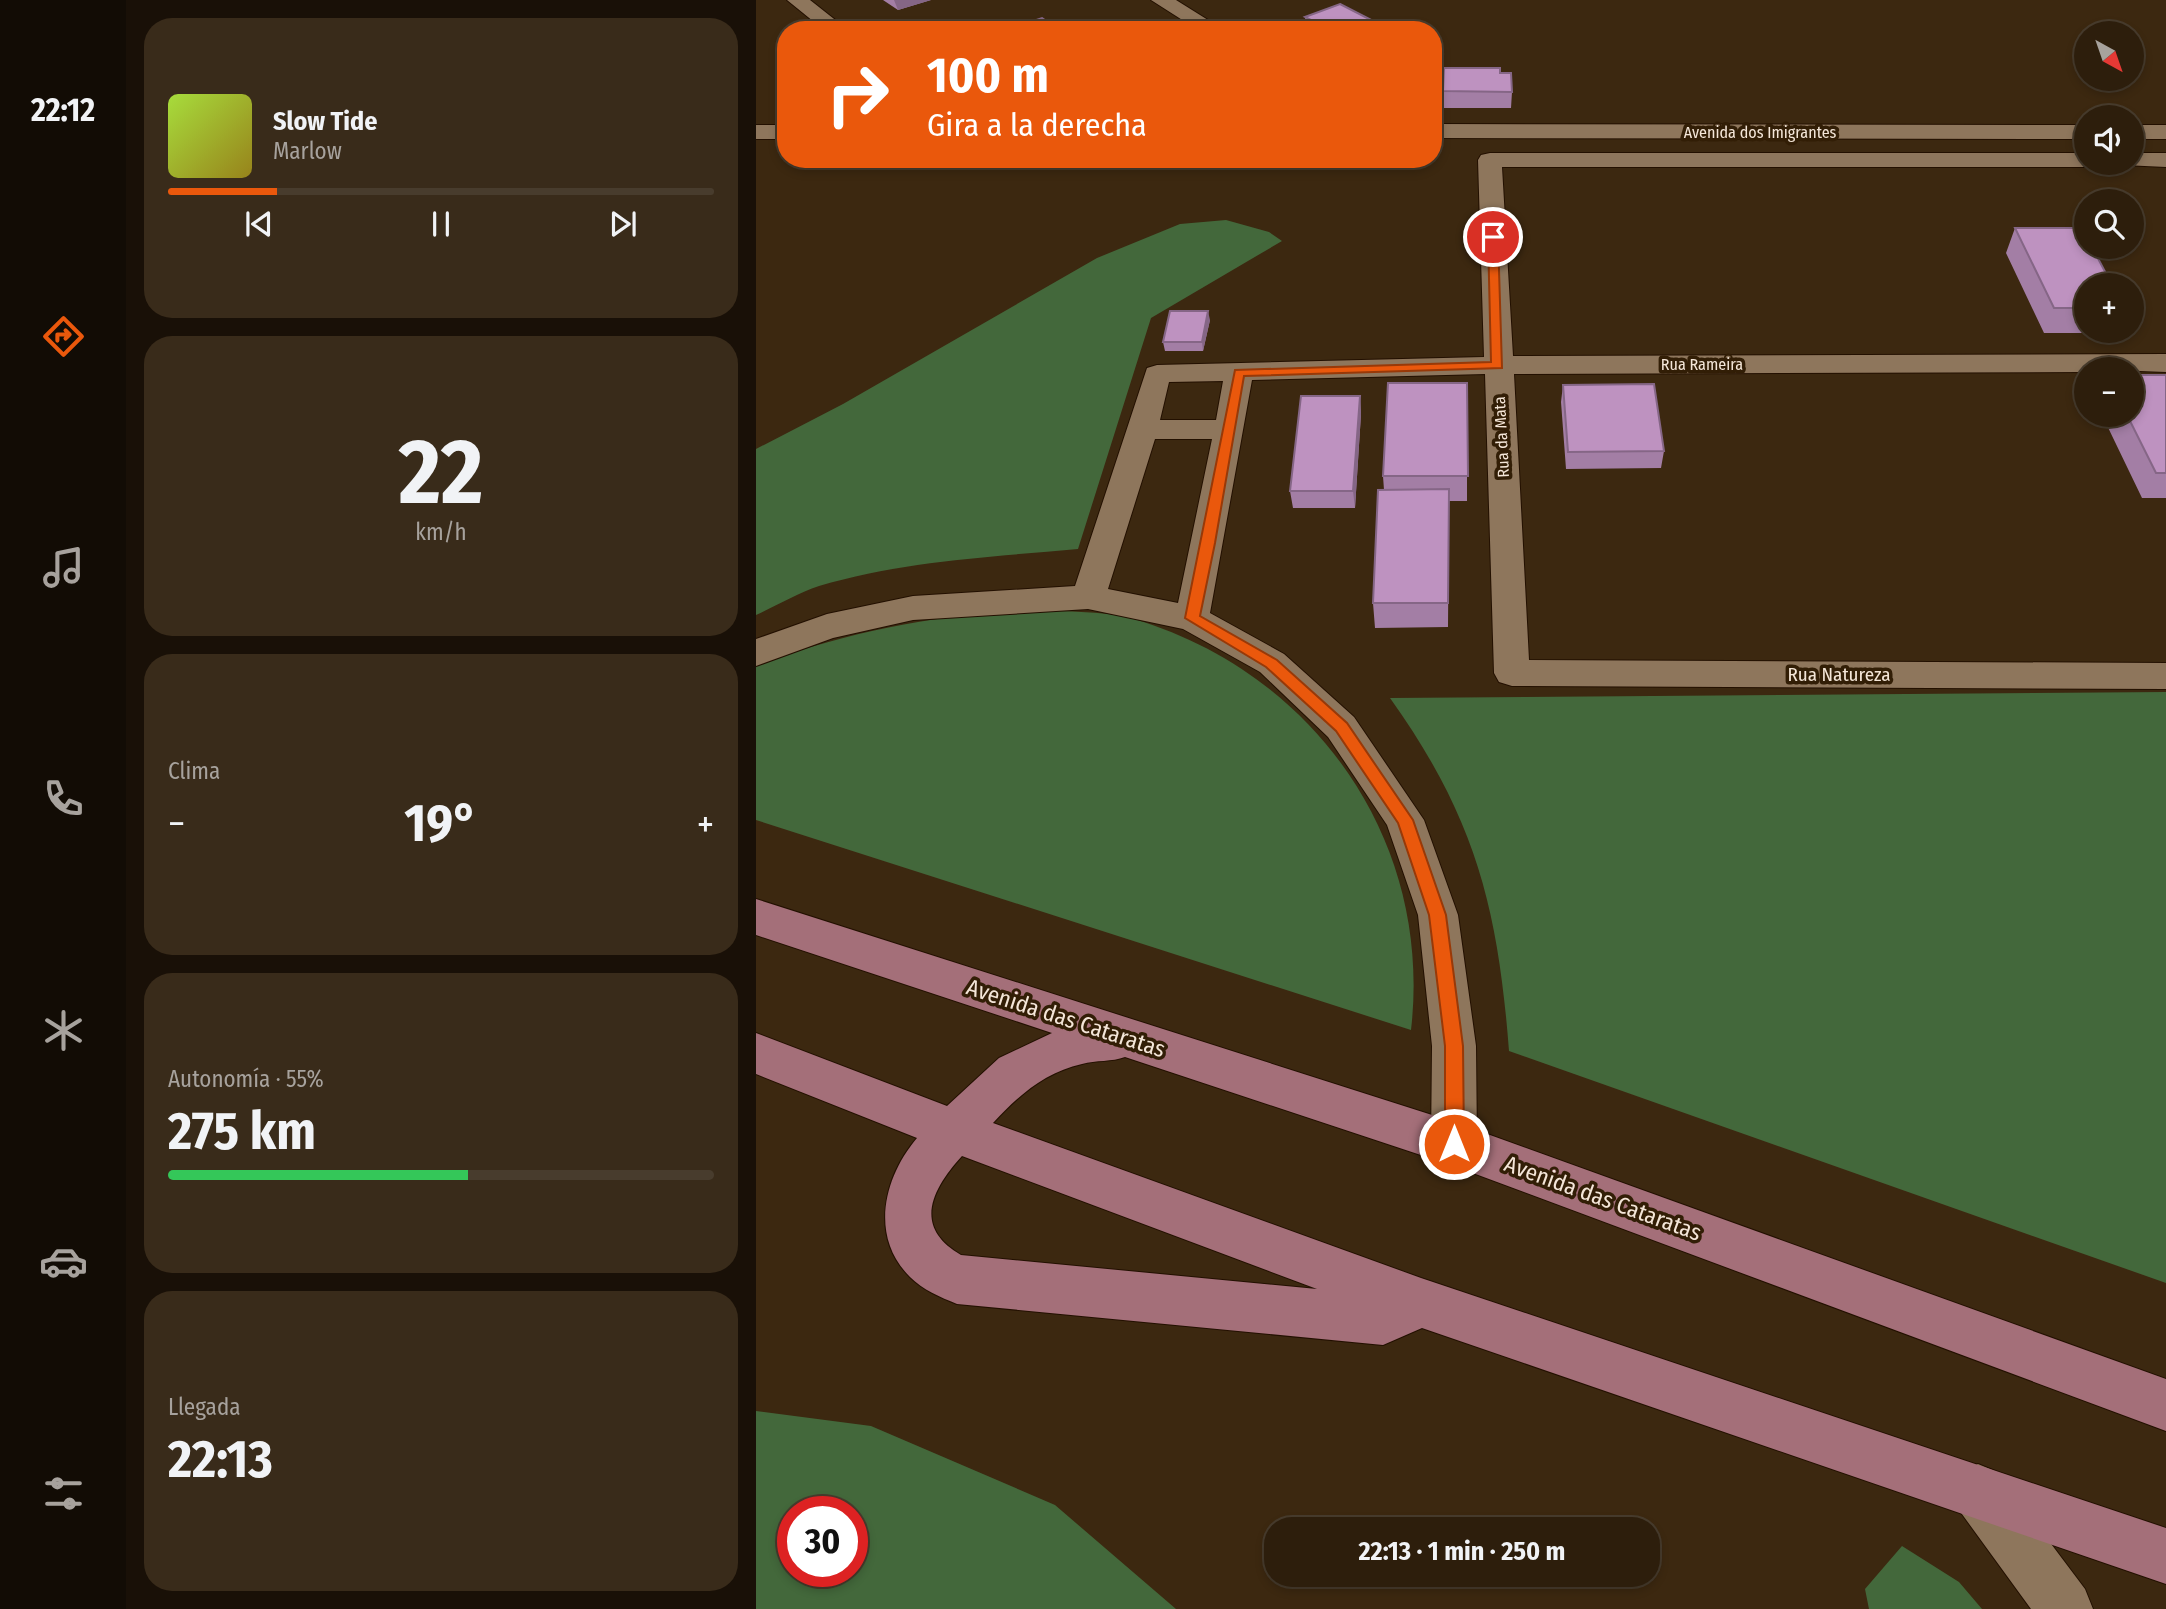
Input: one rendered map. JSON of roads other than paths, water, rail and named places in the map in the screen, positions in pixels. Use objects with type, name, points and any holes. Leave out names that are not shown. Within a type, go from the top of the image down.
[{"type":"main road","name":"Avenida das Cataratas","points":[[756,917],[1454,1144],[2166,1405]]},
{"type":"main road","points":[[1131,1039],[1104,1039],[1076,1044],[1041,1058],[1000,1083],[955,1130],[923,1168],[912,1192],[908,1215],[911,1236],[920,1255],[936,1270],[957,1279],[1383,1320],[1421,1303]]},
{"type":"main road","points":[[756,1053],[1421,1303],[2166,1556]]},
{"type":"street","points":[[797,0],[826,21]]},
{"type":"street","points":[[1161,0],[1198,21]]},
{"type":"street","name":"Avenida dos Imigrantes","points":[[1442,131],[2074,132]]},
{"type":"street","points":[[756,132],[777,132]]},
{"type":"street","points":[[2144,132],[2166,132]]},
{"type":"street","name":"Rua da Mata","points":[[1512,673],[1490,160],[2074,160]]},
{"type":"street","points":[[2144,160],[2166,160]]},
{"type":"street","name":"Rua Rameira","points":[[1143,430],[1157,374],[1497,365],[2166,363]]},
{"type":"street","points":[[1192,618],[1209,543],[1239,373]]},
{"type":"street","points":[[1088,597],[1143,430],[1227,429]]},
{"type":"street","points":[[756,653],[827,627],[913,608],[1088,597],[1192,618],[1272,663],[1341,727],[1405,820],[1438,915],[1454,1046],[1454,1144]]},
{"type":"street","name":"Rua Natureza","points":[[1512,673],[2166,676]]},
{"type":"street","points":[[1978,1491],[2065,1609]]}]
